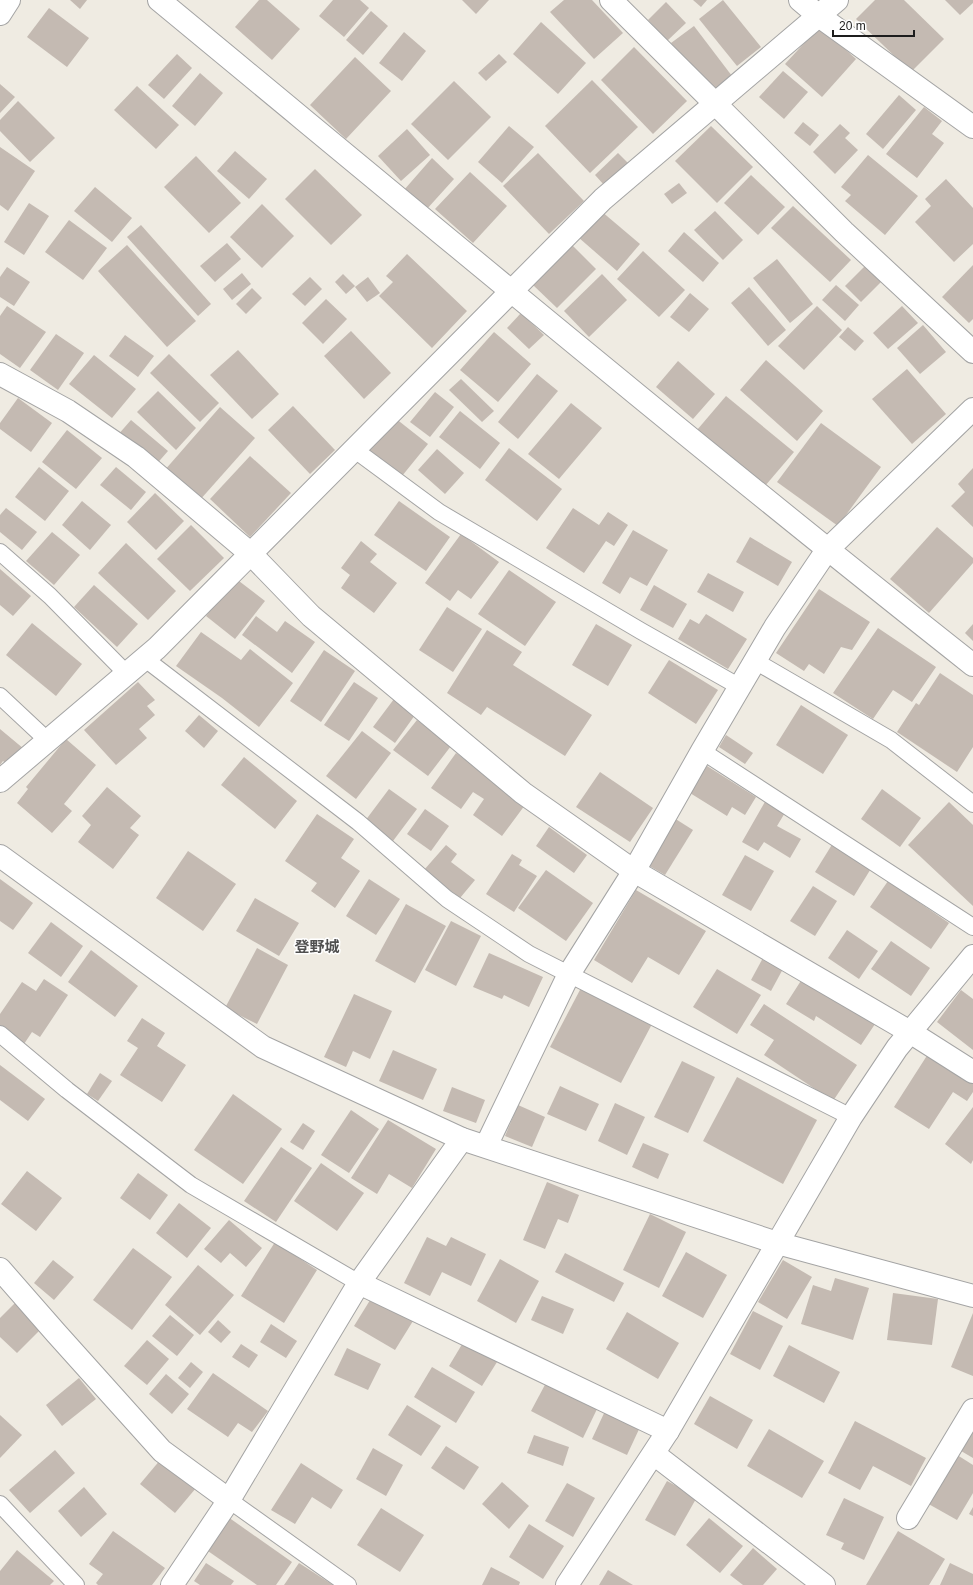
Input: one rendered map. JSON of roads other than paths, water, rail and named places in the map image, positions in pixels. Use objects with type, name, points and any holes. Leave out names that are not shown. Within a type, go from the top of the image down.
[{"type":"street","points":[[0,14],[9,0]]},
{"type":"street","points":[[159,0],[827,550],[973,665]]},
{"type":"street","points":[[611,0],[844,232],[973,352]]},
{"type":"street","points":[[800,0],[819,16],[973,127]]},
{"type":"street","points":[[0,781],[157,648],[603,199],[837,0]]},
{"type":"street","points":[[0,374],[68,411],[136,457],[251,554],[311,616],[523,793],[634,871],[910,1032],[973,1072]]},
{"type":"street","points":[[486,1146],[569,974],[634,871],[775,627],[827,550],[973,409]]},
{"type":"street","points":[[0,856],[263,1047],[462,1139],[777,1243],[973,1296]]},
{"type":"street","points":[[567,1585],[668,1431],[851,1117],[897,1048],[973,956]]},
{"type":"street","points":[[172,1585],[229,1500],[359,1283],[462,1139]]},
{"type":"street","points":[[0,1269],[162,1451],[229,1500]]},
{"type":"street","points":[[359,1283],[668,1431]]},
{"type":"street","points":[[908,1518],[973,1410]]},
{"type":"street","points":[[654,1454],[824,1585]]},
{"type":"lane","points":[[355,450],[439,512],[641,631],[740,687]]},
{"type":"lane","points":[[0,552],[50,596],[126,674]]},
{"type":"lane","points":[[144,658],[358,822],[447,899],[529,954],[851,1117]]},
{"type":"lane","points":[[755,661],[891,740],[973,804]]},
{"type":"lane","points":[[0,696],[47,740]]},
{"type":"lane","points":[[702,751],[973,927]]},
{"type":"lane","points":[[0,1034],[67,1090],[191,1185],[359,1283]]},
{"type":"lane","points":[[229,1500],[348,1585]]},
{"type":"lane","points":[[0,1504],[76,1585]]},
{"type":"district","name":"登野城","points":[[317,947]]}]
